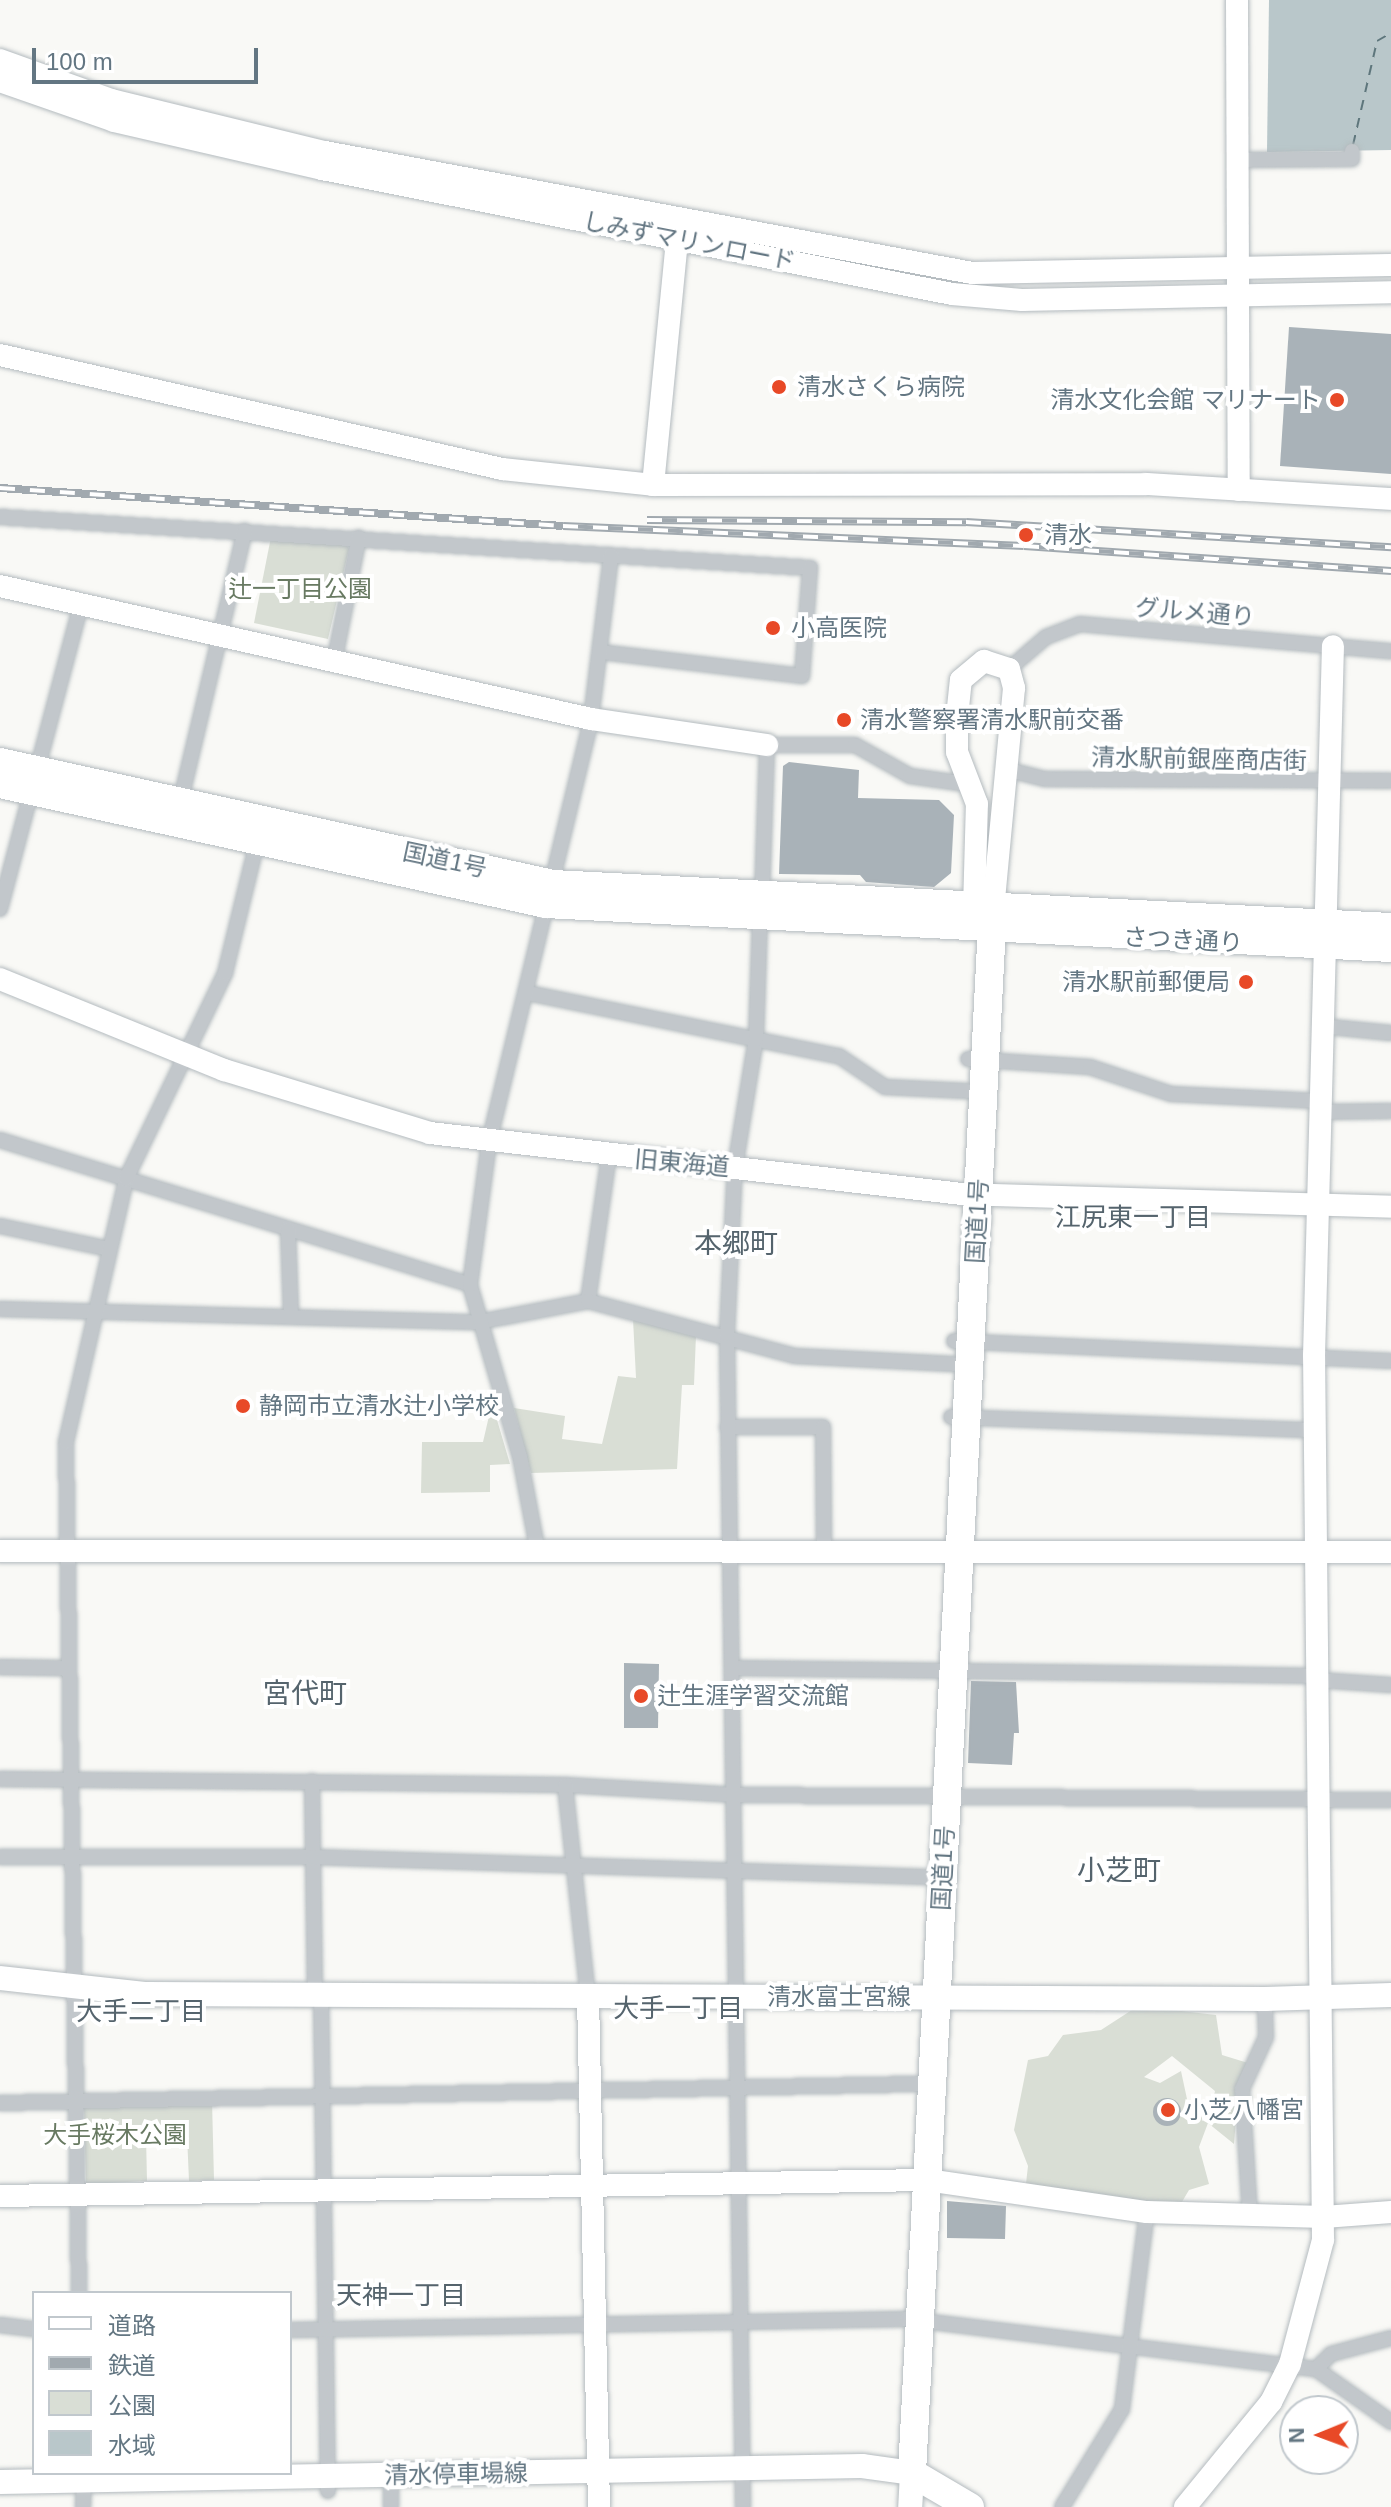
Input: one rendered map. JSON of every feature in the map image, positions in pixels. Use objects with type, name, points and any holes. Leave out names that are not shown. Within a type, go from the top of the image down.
[{"type":"highway","name":"国道1号","points":[[0,762],[37,781],[550,894],[983,919],[959,1349],[905,2490]]},
{"type":"highway","name":"国道1号","points":[[0,784],[37,781],[180,803],[260,830]]},
{"type":"highway","name":"さつき通り","points":[[983,919],[1323,938],[1391,948]]},
{"type":"highway","name":"さつき通り","points":[[1323,938],[1391,927]]},
{"type":"highway","name":"国道1号","points":[[970,1194],[967,1091],[976,1060]]},
{"type":"highway","name":"国道1号","points":[[920,2180],[918,2084],[929,1995],[927,1877],[939,1797]]},
{"type":"highway","points":[[905,2490],[935,2507]]},
{"type":"highway","points":[[905,2490],[970,2507]]},
{"type":"main road","name":"清水富士宮線","points":[[0,1978],[70,1988],[318,1994],[1265,1999],[1391,1995]]},
{"type":"main road","name":"清水停車場線","points":[[0,2497],[83,2489],[328,2484],[598,2488],[859,2481],[905,2490]]},
{"type":"main road","name":"清水停車場線","points":[[0,2482],[83,2489]]},
{"type":"main road","name":"清水停車場線","points":[[328,2484],[391,2498],[598,2488]]},
{"type":"street","points":[[1237,0],[1241,297],[1239,490]]},
{"type":"street","name":"しみずマリンロード","points":[[0,60],[111,100],[325,152],[972,273],[1240,271],[1391,265]]},
{"type":"street","name":"しみずマリンロード","points":[[0,81],[114,121],[322,169],[952,294],[1022,300],[1363,292],[1391,294]]},
{"type":"street","points":[[1238,160],[1352,159],[1352,151]]},
{"type":"street","points":[[653,485],[677,239]]},
{"type":"street","points":[[1325,268],[1391,254]]},
{"type":"street","points":[[0,355],[502,469],[653,485],[1146,484],[1391,499]]},
{"type":"street","points":[[0,517],[359,537],[810,568],[802,676],[600,652]]},
{"type":"street","points":[[180,803],[245,531]]},
{"type":"street","points":[[334,663],[359,537]]},
{"type":"street","points":[[538,1552],[520,1457],[470,1285],[489,1142],[528,993],[591,719],[611,555]]},
{"type":"street","points":[[0,586],[591,719],[767,745],[855,745],[910,776],[973,785]]},
{"type":"street","points":[[0,909],[37,781],[81,605]]},
{"type":"street","name":"グルメ通り","points":[[1009,669],[1046,637],[1080,624],[1391,651]]},
{"type":"street","points":[[1185,2507],[1251,2432],[1290,2364],[1324,2217],[1314,1356],[1318,1107],[1333,646]]},
{"type":"street","points":[[977,661],[1009,669],[1014,688],[1009,770],[1000,797],[983,919],[973,785],[957,752],[961,680],[977,661]]},
{"type":"street","points":[[743,2486],[737,2183],[740,1997],[727,1334],[735,1167],[756,1039],[767,745]]},
{"type":"street","name":"清水駅前銀座商店街","points":[[1009,770],[1045,779],[1391,781]]},
{"type":"street","points":[[79,2291],[70,1988],[66,1442],[126,1179],[225,973],[260,830]]},
{"type":"street","name":"旧東海道","points":[[0,979],[185,1056],[401,1125],[489,1142],[970,1194],[1317,1208],[1391,1207]]},
{"type":"street","points":[[528,993],[849,1059],[885,1087],[967,1091]]},
{"type":"street","points":[[1321,1026],[1391,1033]]},
{"type":"street","points":[[976,1060],[1090,1067],[1171,1094],[1391,1111]]},
{"type":"street","points":[[0,1140],[470,1285]]},
{"type":"street","points":[[588,1301],[609,1156]]},
{"type":"street","points":[[0,1226],[109,1249]]},
{"type":"street","points":[[288,1229],[291,1314]]},
{"type":"street","points":[[0,1309],[291,1314],[479,1322],[588,1301],[727,1334],[795,1356],[959,1349],[1314,1356],[1391,1361]]},
{"type":"street","points":[[957,1417],[1314,1430]]},
{"type":"street","points":[[727,1427],[823,1427],[824,1554]]},
{"type":"street","points":[[0,1551],[950,1555],[1391,1552]]},
{"type":"street","points":[[0,1667],[67,1668]]},
{"type":"street","points":[[734,1668],[945,1669],[1318,1678],[1391,1685]]},
{"type":"street","points":[[0,1779],[565,1785],[737,1795],[1391,1800]]},
{"type":"street","points":[[312,1781],[325,2191],[328,2484]]},
{"type":"street","points":[[565,1785],[588,1996],[598,2488]]},
{"type":"street","points":[[0,1857],[313,1857],[573,1863],[927,1877]]},
{"type":"street","points":[[1250,2215],[1242,2089],[1266,2037],[1265,1999]]},
{"type":"street","points":[[0,2103],[918,2084]]},
{"type":"street","points":[[0,2196],[920,2180],[1147,2212],[1324,2217],[1391,2212]]},
{"type":"street","points":[[1062,2507],[1122,2409],[1147,2212]]},
{"type":"street","points":[[292,2330],[913,2320],[1316,2369],[1391,2422]]},
{"type":"street","points":[[0,2325],[32,2329]]},
{"type":"street","points":[[1316,2369],[1331,2354],[1391,2338]]},
{"type":"green space","name":"辻一丁目公園","points":[[271,537],[344,541],[349,549],[328,639],[254,623]]},
{"type":"green space","points":[[633,1319],[696,1335],[694,1385],[682,1385],[677,1469],[531,1473],[514,1408],[565,1416],[562,1439],[602,1444],[618,1376],[636,1378]]},
{"type":"green space","points":[[492,1403],[510,1464],[490,1465],[490,1492],[421,1493],[422,1442],[483,1442]]},
{"type":"green space","points":[[1138,2006],[1216,2015],[1222,2055],[1248,2063],[1238,2094],[1234,2144],[1208,2123],[1199,2147],[1209,2184],[1189,2190],[1176,2212],[1025,2192],[1028,2166],[1014,2130],[1028,2060],[1048,2056],[1063,2035],[1101,2030]],"holes":[[[1172,2056],[1215,2091],[1209,2119],[1190,2113],[1181,2071],[1160,2083],[1144,2077]]]},
{"type":"green space","name":"大手桜木公園","points":[[212,2100],[214,2180],[189,2181],[187,2135],[146,2136],[147,2181],[86,2184],[84,2105]]},
{"type":"water","points":[[1269,0],[1391,0],[1391,150],[1267,152]]},
{"type":"building","name":"清水文化会館 マリナート","points":[[1289,327],[1391,334],[1391,474],[1280,466]]},
{"type":"building","points":[[789,762],[859,770],[858,798],[939,800],[954,815],[951,873],[934,887],[866,882],[860,875],[779,874],[783,766]]},
{"type":"building","name":"辻生涯学習交流館","points":[[624,1663],[659,1664],[658,1728],[624,1728]]},
{"type":"building","points":[[971,1681],[1016,1682],[1019,1733],[1014,1733],[1012,1765],[968,1763]]},
{"type":"building","name":"小芝八幡宮","points":[[1167,2098],[1177,2102],[1181,2112],[1177,2122],[1167,2126],[1157,2122],[1153,2112],[1157,2102]]},
{"type":"building","points":[[947,2201],[1006,2206],[1005,2239],[947,2238]]},
{"type":"ferry route","points":[[1353,145],[1377,41],[1391,33]]},
{"type":"railway","points":[[0,488],[563,526],[1024,546],[1391,571]]},
{"type":"railway","points":[[647,520],[966,522],[1391,547]]},
{"type":"place","name":"清水さくら病院","points":[[779,387]]},
{"type":"place","name":"清水文化会館 マリナート","points":[[1337,400]]},
{"type":"place","name":"清水","points":[[1026,535]]},
{"type":"place","name":"小高医院","points":[[773,628]]},
{"type":"place","name":"清水警察署清水駅前交番","points":[[844,720]]},
{"type":"place","name":"清水駅前郵便局","points":[[1246,982]]},
{"type":"place","name":"静岡市立清水辻小学校","points":[[243,1406]]},
{"type":"place","name":"辻生涯学習交流館","points":[[641,1696]]},
{"type":"place","name":"小芝八幡宮","points":[[1168,2110]]},
{"type":"district","name":"江尻東一丁目","points":[[1133,1218]]},
{"type":"district","name":"本郷町","points":[[736,1244]]},
{"type":"district","name":"宮代町","points":[[305,1694]]},
{"type":"district","name":"小芝町","points":[[1119,1871]]},
{"type":"district","name":"大手一丁目","points":[[678,2009]]},
{"type":"district","name":"大手二丁目","points":[[141,2012]]},
{"type":"district","name":"天神一丁目","points":[[401,2296]]}]
